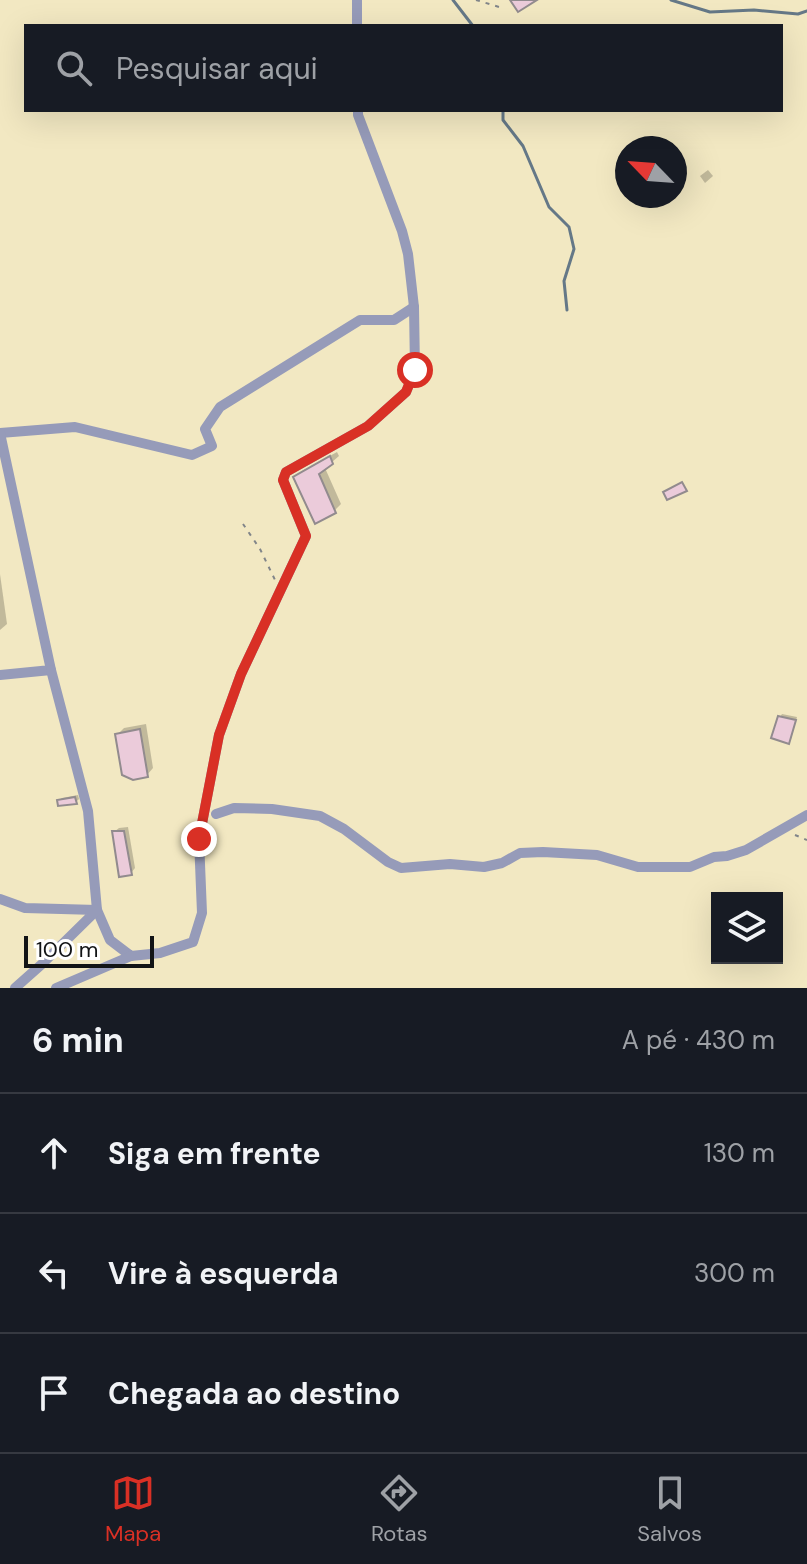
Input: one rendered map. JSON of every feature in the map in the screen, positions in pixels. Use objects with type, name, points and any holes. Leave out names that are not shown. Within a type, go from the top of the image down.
[{"type":"street","points":[[357,0],[357,24]]},
{"type":"street","points":[[56,988],[131,956],[160,953],[193,942],[202,913],[199,839],[219,735],[241,674],[306,536],[283,480],[286,472],[368,426],[406,392],[415,370],[414,307],[408,254],[358,112]]},
{"type":"street","points":[[131,956],[110,940],[97,910],[88,811],[51,670],[0,433],[75,427],[192,455],[212,446],[205,429],[220,407],[360,320],[394,320],[414,307]]},
{"type":"street","points":[[0,675],[51,670]]},
{"type":"street","points":[[216,814],[234,808],[272,809],[320,816],[401,868],[450,864],[484,867],[502,863],[520,853],[543,852],[597,855],[638,867],[690,867],[714,857],[746,850],[807,815]]},
{"type":"street","points":[[0,899],[25,908],[97,910]]},
{"type":"street","points":[[15,988],[97,910]]},
{"type":"path","points":[[476,0],[499,7]]},
{"type":"path","points":[[243,524],[260,549],[279,589]]},
{"type":"path","points":[[783,829],[807,840]]},
{"type":"sand","points":[[0,0],[807,0],[807,988],[0,988]]},
{"type":"building","points":[[510,0],[537,0],[518,12]]},
{"type":"building","points":[[330,456],[333,464],[319,474],[336,513],[315,524],[293,477]]},
{"type":"building","points":[[682,482],[687,491],[667,500],[663,492]]},
{"type":"building","points":[[778,716],[796,720],[789,744],[771,738]]},
{"type":"building","points":[[140,729],[148,777],[133,780],[122,775],[115,734]]},
{"type":"building","points":[[75,797],[77,804],[58,806],[57,800]]},
{"type":"building","points":[[112,831],[124,831],[132,875],[119,877]]},
{"type":"waterway","points":[[453,0],[471,24]]},
{"type":"waterway","points":[[671,0],[710,12],[754,10],[798,14],[807,11]]},
{"type":"waterway","points":[[503,112],[503,120],[523,146],[549,207],[569,227],[574,249],[564,281],[567,310]]},
{"type":"route","points":[[199,839],[219,735],[241,674],[306,536],[283,480],[286,472],[368,426],[406,392],[415,370]]}]
